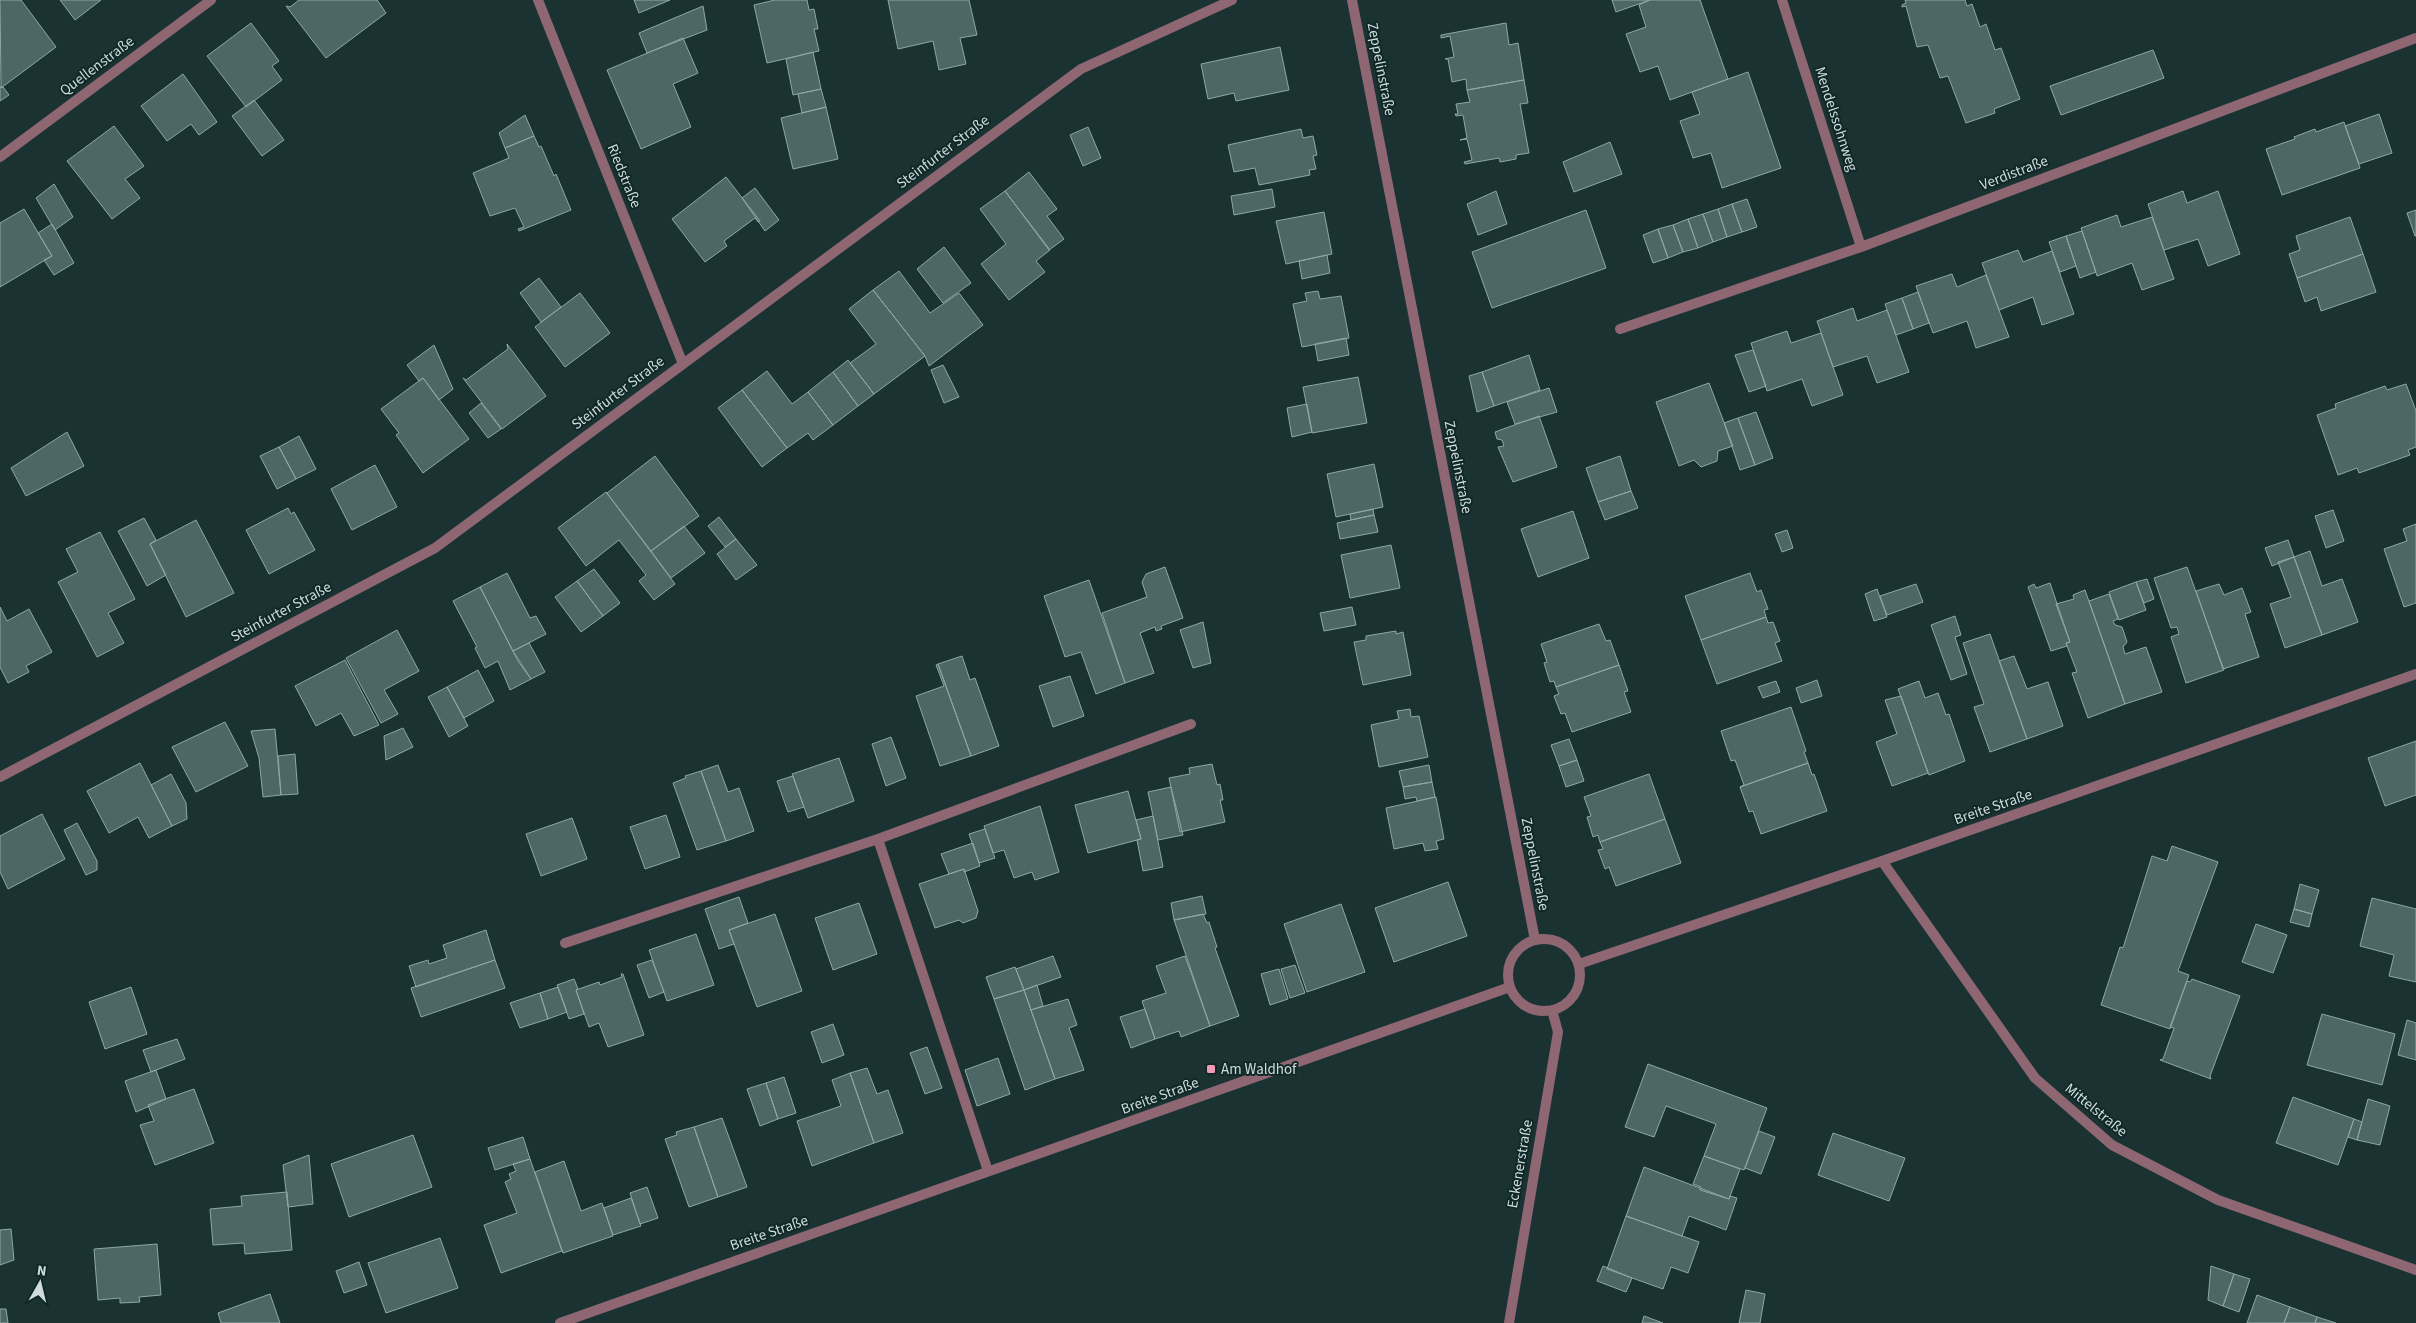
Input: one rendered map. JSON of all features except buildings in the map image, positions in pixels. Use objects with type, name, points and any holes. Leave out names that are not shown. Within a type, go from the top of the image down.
[{"type":"street","name":"Quellenstraße","points":[[0,157],[211,0]]},
{"type":"street","name":"Riedstraße","points":[[538,0],[683,364]]},
{"type":"street","name":"Steinfurter Straße","points":[[0,777],[435,548],[1081,69],[1232,0]]},
{"type":"street","name":"Zeppelinstraße","points":[[1352,0],[1535,940]]},
{"type":"street","name":"Mendelssohnweg","points":[[1782,0],[1861,247]]},
{"type":"street","name":"Verdistraße","points":[[1620,329],[1861,247],[2416,38]]},
{"type":"street","name":"Breite Straße","points":[[1579,964],[1882,861],[2416,674]]},
{"type":"street","points":[[565,943],[878,839],[1191,724]]},
{"type":"street","points":[[878,839],[988,1171]]},
{"type":"street","name":"Mittelstraße","points":[[1882,861],[2034,1078],[2112,1145],[2218,1200],[2416,1270]]},
{"type":"street","points":[[1548,938],[1562,943],[1573,952],[1579,964],[1580,979],[1575,993],[1565,1004],[1552,1010],[1539,1010],[1527,1006],[1516,998],[1510,987],[1508,972],[1512,958],[1521,946],[1535,940],[1548,938]]},
{"type":"street","name":"Breite Straße","points":[[560,1323],[1510,987]]},
{"type":"street","name":"Eckenerstraße","points":[[1508,1323],[1558,1032],[1552,1010]]},
{"type":"place","name":"Am Waldhof","points":[[1211,1069]]}]
